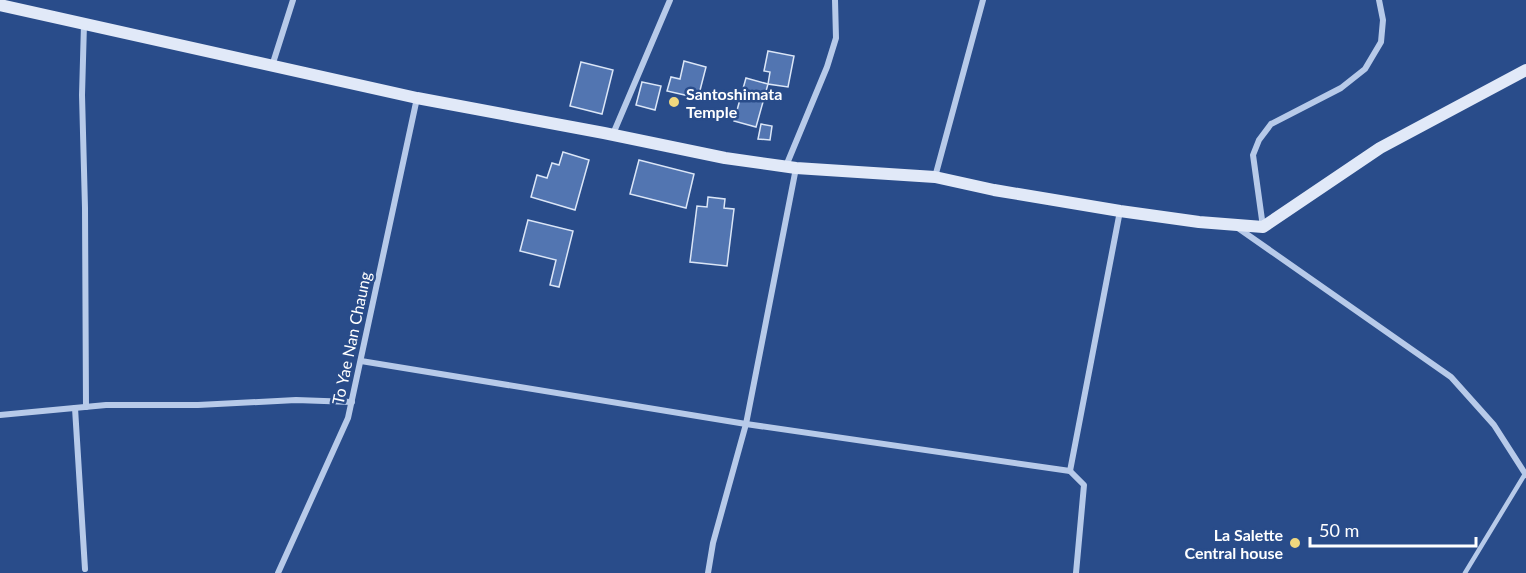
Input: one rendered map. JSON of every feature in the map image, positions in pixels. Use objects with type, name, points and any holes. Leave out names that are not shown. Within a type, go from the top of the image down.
[{"type":"street","points":[[272,66],[293,0]]},
{"type":"street","points":[[613,135],[670,0]]},
{"type":"street","points":[[708,573],[713,543],[746,424],[791,168],[836,38],[834,0]]},
{"type":"street","points":[[935,177],[983,0]]},
{"type":"street","points":[[1263,227],[1253,155],[1259,140],[1271,124],[1341,88],[1365,69],[1382,42],[1383,20],[1379,0]]},
{"type":"street","points":[[0,5],[417,98],[725,158],[791,168],[935,177],[994,190],[1120,211],[1236,226],[1263,227],[1380,148],[1526,70]]},
{"type":"street","points":[[84,24],[82,95],[86,407]]},
{"type":"street","name":"To Yae Nan Chaung","points":[[278,573],[348,418],[417,98]]},
{"type":"street","points":[[1070,471],[1120,211]]},
{"type":"street","points":[[1236,226],[1451,377],[1494,424],[1526,475]]},
{"type":"street","points":[[361,361],[746,424],[1070,471],[1084,485],[1076,573]]},
{"type":"street","points":[[0,415],[106,405],[198,405],[296,400],[352,402]]},
{"type":"street","points":[[75,408],[85,569]]},
{"type":"lane","points":[[1465,573],[1526,475]]},
{"type":"building","points":[[768,51],[794,56],[788,87],[768,84],[770,72],[764,71]]},
{"type":"building","points":[[684,61],[706,67],[698,98],[667,91],[671,77],[680,79]]},
{"type":"building","points":[[581,62],[613,70],[602,114],[570,106]]},
{"type":"building","points":[[746,78],[768,84],[756,127],[734,121]]},
{"type":"building","points":[[642,82],[661,86],[655,110],[636,105]]},
{"type":"building","points":[[761,124],[772,126],[770,140],[758,139]]},
{"type":"building","points":[[563,152],[589,160],[575,210],[531,197],[537,175],[547,178],[552,163],[559,165]]},
{"type":"building","points":[[639,160],[694,174],[686,208],[630,194]]},
{"type":"building","points":[[708,197],[725,199],[724,208],[734,209],[727,266],[690,262],[697,206],[707,207]]},
{"type":"building","points":[[528,220],[573,231],[559,287],[550,285],[556,260],[520,251]]},
{"type":"place","name":"Santoshimata Temple","points":[[674,102]]},
{"type":"place","name":"La Salette Central house","points":[[1295,543]]}]
